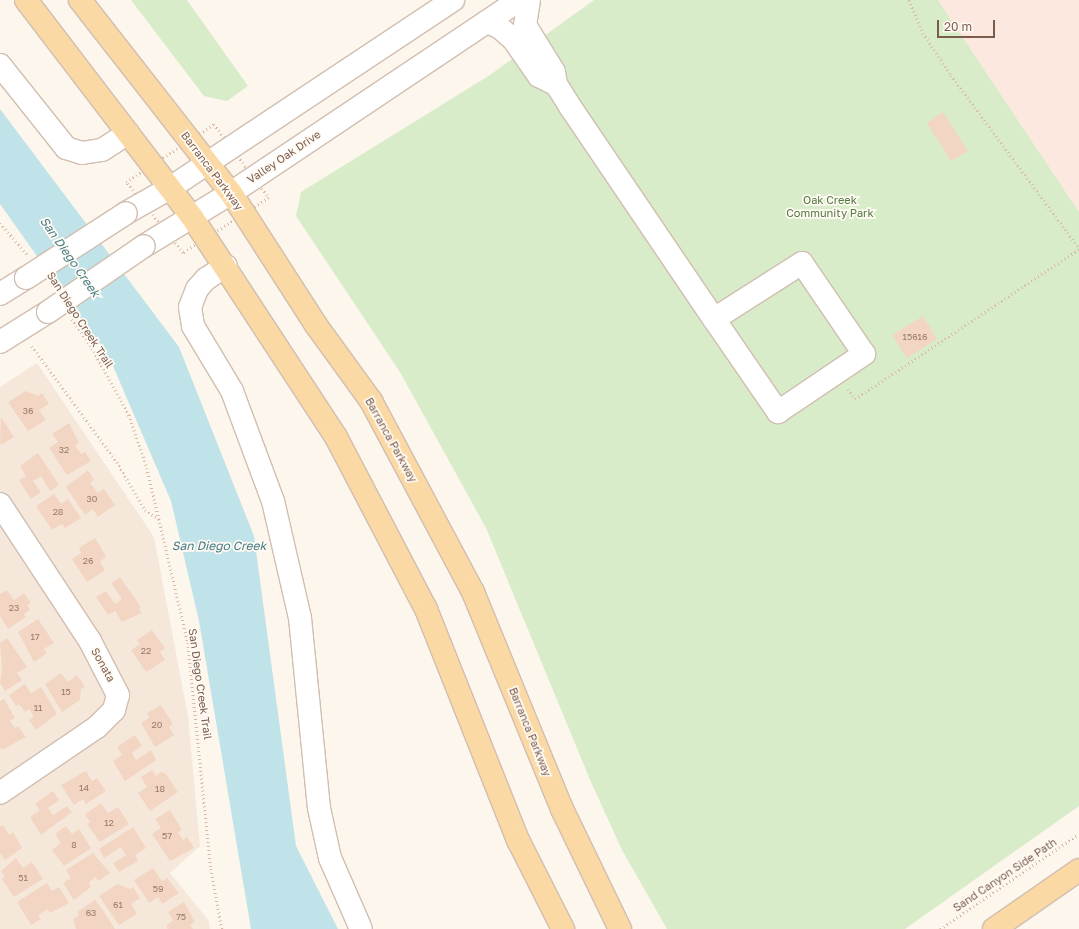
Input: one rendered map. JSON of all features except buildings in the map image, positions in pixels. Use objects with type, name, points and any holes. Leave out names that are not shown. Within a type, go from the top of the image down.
[{"type":"main road","points":[[26,0],[192,217],[226,266],[336,438],[426,609],[518,840],[563,929]]},
{"type":"main road","name":"Barranca Parkway","points":[[80,0],[231,193],[316,325],[371,401],[473,592],[562,809],[620,929]]},
{"type":"main road","points":[[994,929],[1079,870]]},
{"type":"street","points":[[0,294],[28,269],[170,188],[452,0]]},
{"type":"street","name":"Valley Oak Drive","points":[[0,342],[48,312],[144,246],[231,193],[519,0]]},
{"type":"street","points":[[529,0],[525,25],[554,72],[556,84],[714,319],[778,412],[864,354],[802,263],[714,319]]},
{"type":"street","points":[[486,22],[499,27],[513,39],[539,76],[556,84]]},
{"type":"street","points":[[0,65],[66,148],[82,153],[102,150],[128,133]]},
{"type":"street","points":[[226,266],[206,279],[197,289],[190,308],[193,326],[232,391],[273,501],[300,618],[319,808],[330,858],[362,929]]},
{"type":"street","name":"Sonata","points":[[0,504],[94,647],[118,695],[114,710],[98,727],[0,793]]},
{"type":"path","points":[[838,372],[855,399],[1079,248],[951,75],[923,33],[909,0]]},
{"type":"path","points":[[0,223],[28,269]]},
{"type":"path","name":"San Diego Creek Trail","points":[[70,316],[92,348],[129,415],[147,468],[160,520],[188,643],[211,869],[222,929]]},
{"type":"path","points":[[19,330],[117,462],[145,510],[160,520]]},
{"type":"path","name":"Sand Canyon Side Path","points":[[940,929],[1079,834]]},
{"type":"shaded area","points":[[938,0],[1079,0],[1079,212]]},
{"type":"shaded area","points":[[37,363],[154,537],[188,716],[200,846],[170,873],[209,921],[210,929],[0,929],[0,387]]},
{"type":"green space","points":[[131,0],[187,0],[248,86],[227,101],[204,96]]},
{"type":"green space","name":"Oak Creek Community Park","points":[[594,0],[938,0],[1079,212],[1079,806],[905,929],[667,929],[622,850],[591,782],[486,528],[400,372],[296,216],[301,192],[490,75]]},
{"type":"water","name":"San Diego Creek","points":[[0,109],[179,347],[254,536],[296,846],[338,929],[251,929],[199,621],[171,501],[110,359],[0,204]]}]
